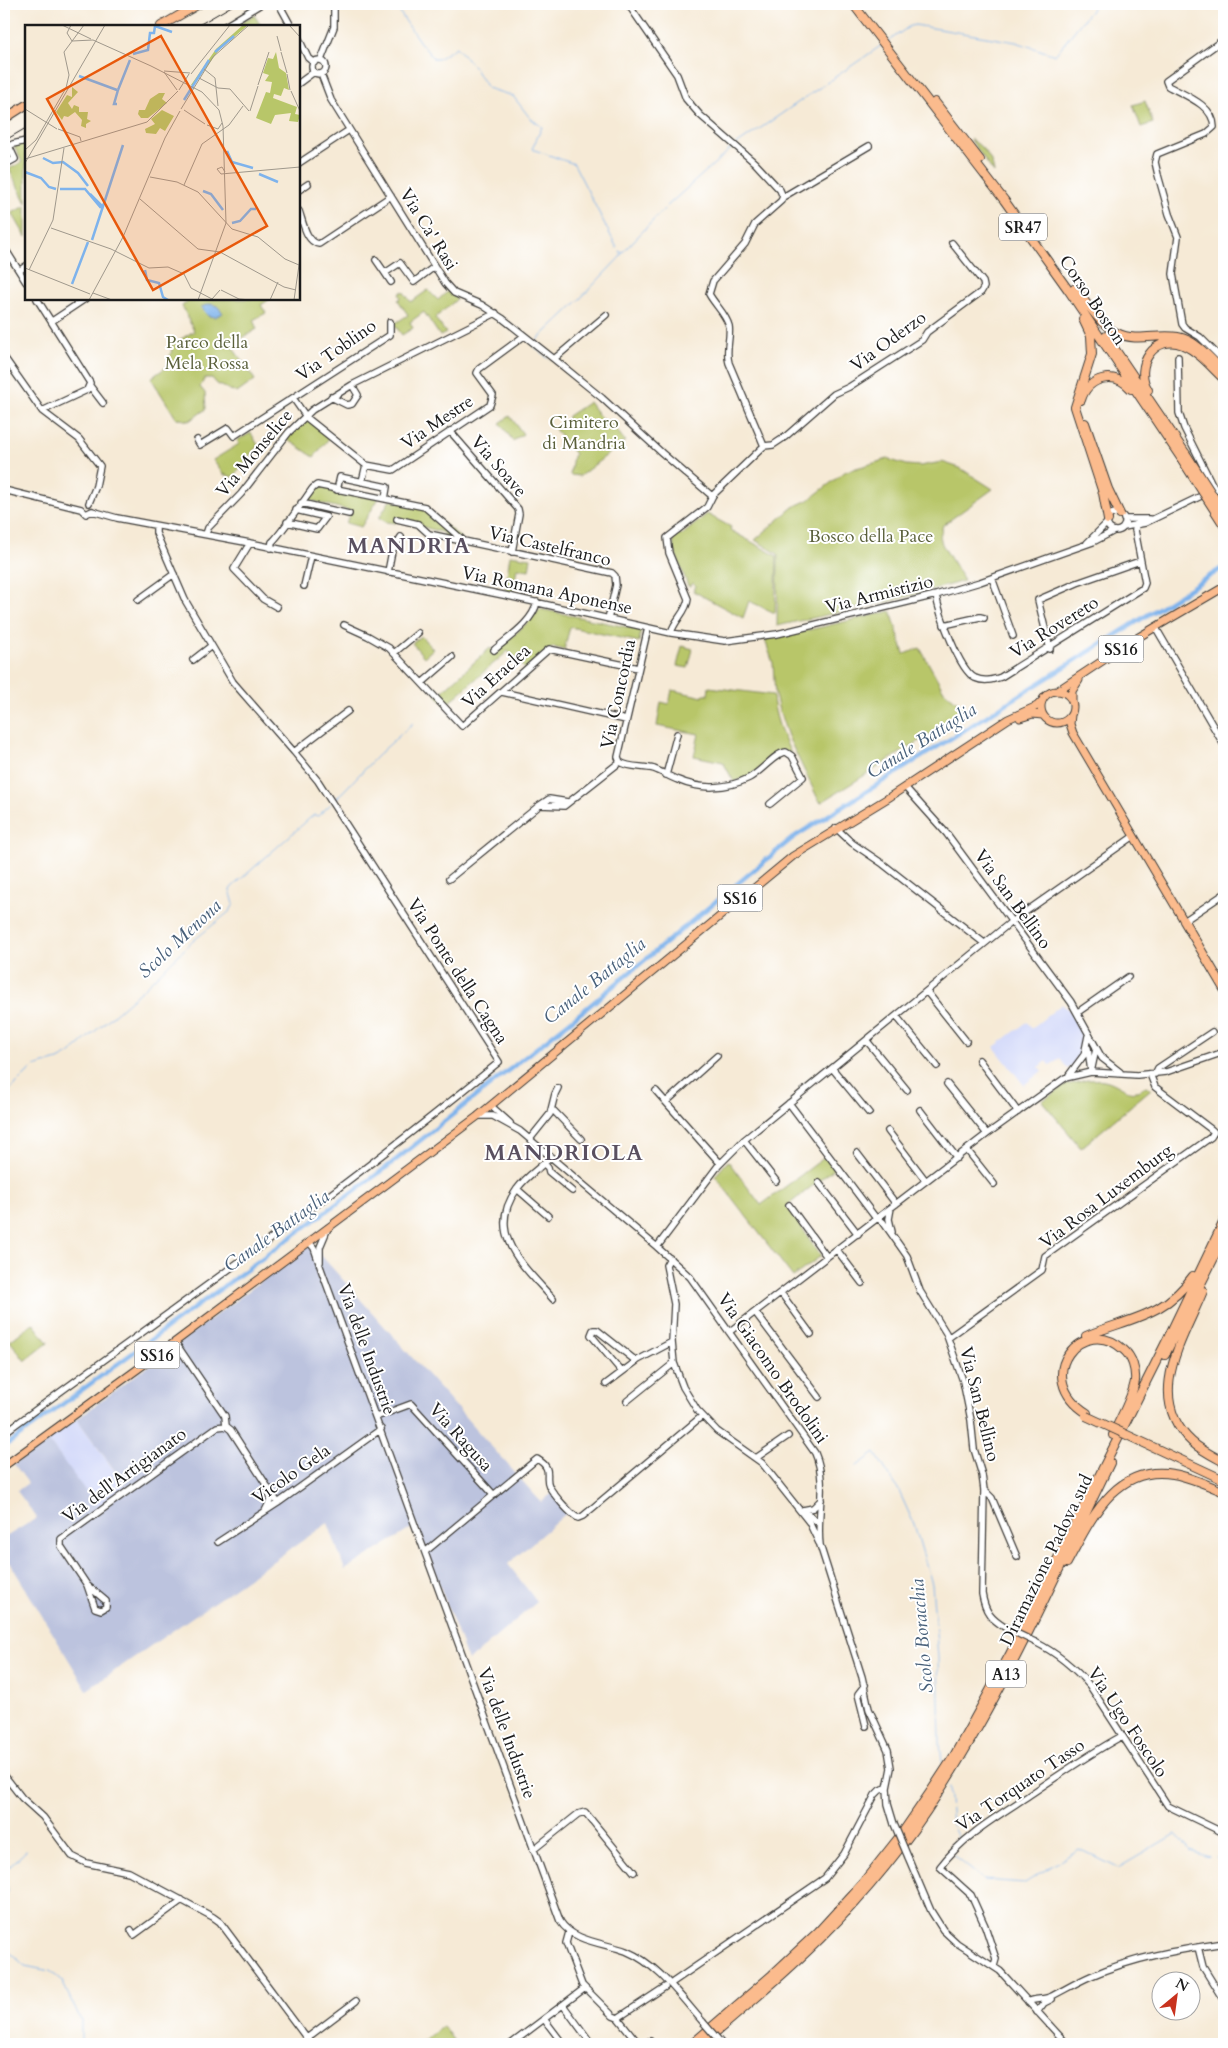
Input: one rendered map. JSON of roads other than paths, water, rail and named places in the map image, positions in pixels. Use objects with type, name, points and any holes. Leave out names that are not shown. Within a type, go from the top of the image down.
[{"type":"highway","points":[[163,25],[198,4]]},
{"type":"highway","name":"Corso Boston","points":[[853,4],[1071,290],[1168,427],[1224,525]]},
{"type":"highway","name":"Corso Boston","points":[[859,4],[1005,192],[1153,415],[1224,513]]},
{"type":"highway","points":[[4,119],[25,107]]},
{"type":"highway","points":[[1071,290],[1088,304],[1110,329],[1130,337],[1172,337],[1184,339],[1194,345],[1224,372]]},
{"type":"highway","points":[[1071,290],[1091,336],[1090,362],[1075,407],[1103,493],[1108,521]]},
{"type":"highway","points":[[1168,427],[1143,378],[1144,361],[1152,350],[1167,343],[1184,345],[1224,379]]},
{"type":"highway","points":[[1122,517],[1108,489],[1081,410],[1082,398],[1085,390],[1095,382],[1106,378],[1115,379],[1129,387],[1148,413],[1153,415]]},
{"type":"highway","points":[[1184,921],[1224,984]]},
{"type":"highway","points":[[1194,937],[1224,989]]},
{"type":"highway","points":[[1224,1221],[1204,1260],[1187,1285],[1170,1302],[1150,1313],[1079,1339],[1064,1354],[1060,1363],[1058,1381],[1070,1405],[1224,1480]]},
{"type":"highway","points":[[1223,1240],[1175,1356],[1168,1382],[1171,1409],[1180,1430],[1202,1450],[1224,1462]]},
{"type":"highway","name":"Diramazione Padova sud","points":[[702,2044],[777,1980],[822,1938],[906,1839],[939,1793],[978,1726],[1036,1615],[1223,1240]]},
{"type":"highway","name":"Diramazione Padova sud","points":[[692,2044],[772,1975],[818,1932],[861,1885],[900,1836],[933,1788],[1009,1656],[1167,1340],[1204,1260]]},
{"type":"highway","points":[[1098,1477],[1106,1452],[1133,1388],[1135,1380],[1132,1361],[1126,1352],[1110,1340],[1095,1338],[1083,1341],[1074,1347],[1066,1357],[1062,1373],[1063,1386],[1067,1396],[1086,1414],[1224,1476]]},
{"type":"highway","points":[[1036,1615],[1095,1512],[1107,1497],[1127,1481],[1150,1473],[1173,1474],[1197,1480],[1224,1492]]},
{"type":"main road","name":"SS16","points":[[4,1466],[175,1342],[490,1107],[777,868],[1008,718],[1037,706],[1048,694],[1057,691],[1224,586]]},
{"type":"main road","name":"SS16","points":[[1071,715],[1072,691],[1086,672]]},
{"type":"main road","points":[[1057,691],[1067,695],[1072,704]]},
{"type":"main road","points":[[1041,702],[1042,715],[1050,722],[1064,722],[1071,715]]},
{"type":"main road","name":"SS16","points":[[998,726],[1028,715],[1042,715]]},
{"type":"main road","points":[[1071,715],[1070,724],[1073,733],[1184,921]]},
{"type":"main road","points":[[1059,723],[1073,733]]},
{"type":"street","points":[[227,25],[261,4]]},
{"type":"street","points":[[278,4],[290,25]]},
{"type":"street","name":"Via Ca' Rasi","points":[[317,73],[325,72],[325,63],[321,60],[334,27],[334,4]]},
{"type":"street","points":[[628,4],[677,75],[686,99],[700,115],[755,163],[780,190],[783,197]]},
{"type":"street","points":[[1224,39],[1166,81],[1168,86],[1209,111],[1214,126],[1206,134],[1155,156],[1165,201],[1178,237],[1173,268],[1182,324],[1224,361]]},
{"type":"street","points":[[300,41],[308,58],[314,63],[321,60]]},
{"type":"street","name":"Via Ca' Rasi","points":[[314,63],[312,69],[317,73],[331,100],[434,267],[454,293],[496,314],[554,359],[602,398],[662,454],[712,496]]},
{"type":"street","points":[[300,82],[317,73]]},
{"type":"street","points":[[300,162],[346,132]]},
{"type":"street","points":[[4,165],[15,159],[6,148],[25,141]]},
{"type":"street","points":[[764,446],[726,354],[729,327],[726,318],[709,294],[713,282],[745,244],[755,224],[783,197],[869,146]]},
{"type":"street","points":[[300,189],[308,184]]},
{"type":"street","points":[[300,214],[312,242],[319,244],[391,196]]},
{"type":"street","name":"Via Oderzo","points":[[712,496],[764,446],[773,445],[785,437],[834,394],[849,387],[922,340],[927,332],[981,292],[984,286],[983,282],[952,243]]},
{"type":"street","points":[[4,247],[25,280]]},
{"type":"street","points":[[376,260],[392,282]]},
{"type":"street","points":[[385,273],[400,263],[414,282],[434,267]]},
{"type":"street","points":[[19,271],[25,267]]},
{"type":"street","points":[[39,300],[90,386],[103,402]]},
{"type":"street","points":[[52,321],[84,300]]},
{"type":"street","name":"Via Monselice","points":[[206,534],[208,528],[241,494],[288,432],[305,416],[331,397],[352,385],[496,314]]},
{"type":"street","points":[[554,359],[606,314]]},
{"type":"street","name":"Via Toblino","points":[[197,440],[200,445],[228,428],[234,436],[390,335],[390,322]]},
{"type":"street","name":"Via Mestre","points":[[305,416],[366,465],[393,470],[490,404],[493,395],[477,373],[479,369],[524,336]]},
{"type":"street","points":[[1178,356],[1179,413],[1184,428],[1215,490]]},
{"type":"street","points":[[4,357],[42,412],[79,439],[100,466],[96,486],[89,503]]},
{"type":"street","points":[[331,397],[346,405],[352,404],[358,395],[352,385]]},
{"type":"street","points":[[42,412],[87,390],[90,386]]},
{"type":"street","name":"Via Toblino","points":[[292,398],[305,416]]},
{"type":"street","name":"Via Soave","points":[[450,431],[518,509],[519,514],[512,552]]},
{"type":"street","points":[[362,482],[366,465]]},
{"type":"street","points":[[336,490],[340,477],[387,487],[385,499]]},
{"type":"street","name":"Via Castelfranco","points":[[274,549],[278,543],[276,540],[287,522],[313,488],[318,485],[425,507],[464,542]]},
{"type":"street","points":[[1108,521],[1110,528],[1114,531],[1120,530],[1124,527],[1152,520],[1224,485]]},
{"type":"street","name":"Via Romana Aponense","points":[[4,490],[81,509],[86,514],[92,511],[156,526],[206,534],[536,602],[671,632]]},
{"type":"street","points":[[671,632],[687,605],[688,599],[669,553],[667,538],[707,507],[712,496]]},
{"type":"street","points":[[81,509],[83,504],[89,503]]},
{"type":"street","points":[[89,503],[92,511]]},
{"type":"street","points":[[301,503],[349,514]]},
{"type":"street","points":[[296,510],[326,517]]},
{"type":"street","points":[[287,522],[317,529],[331,510]]},
{"type":"street","points":[[1087,543],[1102,530],[1112,515],[1152,520]]},
{"type":"street","points":[[1122,517],[1124,527]]},
{"type":"street","name":"Via Castelfranco","points":[[397,519],[418,524],[429,534],[612,573],[615,576],[616,585],[608,619]]},
{"type":"street","name":"Via Rovereto","points":[[936,595],[944,624],[968,672],[980,680],[987,681],[1001,678],[1143,588],[1145,583],[1135,530],[1136,525]]},
{"type":"street","name":"Via Ponte della Cagna","points":[[4,1433],[375,1159],[499,1062],[332,802],[294,752],[242,695],[185,600],[156,532],[156,526]]},
{"type":"street","name":"Via Armistizio","points":[[671,632],[713,640],[734,641],[777,634],[936,595],[992,578],[1093,542],[1114,531]]},
{"type":"street","points":[[388,572],[392,551],[401,537]]},
{"type":"street","points":[[250,543],[234,569],[263,599],[277,607]]},
{"type":"street","points":[[304,586],[311,556]]},
{"type":"street","points":[[1050,648],[1038,600],[1077,583],[1140,561]]},
{"type":"street","points":[[138,600],[174,574]]},
{"type":"street","points":[[992,578],[1013,636]]},
{"type":"street","points":[[494,650],[534,612],[536,602]]},
{"type":"street","points":[[944,624],[980,617],[984,618]]},
{"type":"street","name":"Via Eraclea","points":[[344,625],[368,636],[394,653],[462,726],[549,649],[638,668]]},
{"type":"street","name":"Via Concordia","points":[[449,879],[540,805],[548,800],[563,803],[569,802],[620,762],[618,757],[648,628]]},
{"type":"street","points":[[1156,628],[1224,744]]},
{"type":"street","points":[[394,653],[418,633]]},
{"type":"street","points":[[193,660],[211,646]]},
{"type":"street","points":[[422,683],[452,657]]},
{"type":"street","points":[[502,692],[626,720]]},
{"type":"street","points":[[294,752],[348,712]]},
{"type":"street","points":[[666,775],[677,734]]},
{"type":"street","points":[[620,762],[626,766],[643,767],[679,781],[702,787],[721,787],[750,778],[781,753],[786,752],[792,756],[803,777],[770,804]]},
{"type":"street","name":"Via San Bellino","points":[[905,786],[947,834],[1078,1012],[1088,1036],[1096,1049],[1108,1064],[1124,1074]]},
{"type":"street","points":[[836,828],[852,843],[883,864],[984,943]]},
{"type":"street","points":[[657,1247],[720,1163],[744,1140],[897,1017],[1010,922],[1134,836]]},
{"type":"street","points":[[1184,921],[1224,894]]},
{"type":"street","points":[[1078,1012],[1128,977]]},
{"type":"street","points":[[927,992],[966,1041]]},
{"type":"street","points":[[897,1017],[937,1066]]},
{"type":"street","points":[[1153,1074],[1158,1068],[1212,1032]]},
{"type":"street","name":"Via San Bellino","points":[[883,1217],[894,1206],[987,1134],[1066,1077],[1082,1060],[1088,1036]]},
{"type":"street","points":[[867,1041],[906,1090]]},
{"type":"street","name":"Via San Bellino","points":[[1087,1046],[1091,1072]]},
{"type":"street","points":[[1091,1072],[1096,1049]]},
{"type":"street","points":[[1124,1074],[1153,1074],[1176,1070],[1206,1057],[1224,1052]]},
{"type":"street","points":[[666,1102],[717,1056]]},
{"type":"street","points":[[979,1060],[1018,1112]]},
{"type":"street","points":[[1170,1060],[1176,1070]]},
{"type":"street","points":[[832,1068],[869,1113]]},
{"type":"street","name":"Via San Bellino","points":[[1066,1077],[1091,1072],[1124,1074]]},
{"type":"street","name":"Via Rosa Luxemburg","points":[[948,1338],[1042,1270],[1045,1256],[1211,1137],[1214,1132],[1212,1130],[1155,1087],[1153,1074]]},
{"type":"street","points":[[947,1084],[987,1134]]},
{"type":"street","points":[[530,1139],[548,1117],[558,1088]]},
{"type":"street","points":[[656,1091],[720,1163]]},
{"type":"street","points":[[478,1116],[499,1116],[501,1098]]},
{"type":"street","points":[[729,1332],[780,1292],[883,1217],[789,1103]]},
{"type":"street","name":"Via Giacomo Brodolini","points":[[490,1107],[551,1156],[670,1258],[699,1288],[815,1454],[822,1473],[819,1523],[820,1545]]},
{"type":"street","points":[[551,1110],[581,1139]]},
{"type":"street","points":[[920,1110],[957,1158]]},
{"type":"street","points":[[888,1131],[926,1181]]},
{"type":"street","points":[[744,1140],[776,1180]]},
{"type":"street","points":[[967,1150],[994,1184]]},
{"type":"street","points":[[857,1154],[894,1206]]},
{"type":"street","points":[[551,1156],[517,1189],[510,1200],[506,1219],[508,1245],[552,1299]]},
{"type":"street","points":[[544,1163],[549,1172],[572,1191]]},
{"type":"street","points":[[819,1183],[858,1234]]},
{"type":"street","points":[[517,1189],[548,1216]]},
{"type":"street","points":[[789,1206],[827,1257]]},
{"type":"street","name":"Via San Bellino","points":[[883,1217],[892,1234]]},
{"type":"street","name":"Via San Bellino","points":[[883,1217],[907,1256],[918,1286],[938,1317],[948,1338],[963,1381],[971,1420],[974,1449],[982,1475],[984,1490],[992,1498],[1017,1557]]},
{"type":"street","name":"Via delle Industrie","points":[[322,1269],[320,1247],[329,1227]]},
{"type":"street","name":"Via delle Industrie","points":[[312,1239],[320,1247]]},
{"type":"street","name":"Via delle Industrie","points":[[312,1239],[533,1850],[562,1925],[569,1932]]},
{"type":"street","points":[[837,1250],[862,1283]]},
{"type":"street","points":[[670,1258],[666,1265],[674,1304],[672,1342],[674,1363],[683,1387],[702,1416],[717,1431],[762,1463],[800,1508],[820,1545],[865,1685],[872,1716],[888,1750],[891,1768],[887,1788],[888,1804],[894,1824],[931,1911],[943,1930],[957,1943],[994,1966],[1066,2043]]},
{"type":"street","points":[[780,1292],[810,1334]]},
{"type":"street","points":[[755,1312],[819,1397]]},
{"type":"street","points":[[622,1372],[591,1336],[593,1330],[597,1330],[636,1361]]},
{"type":"street","points":[[175,1342],[225,1416],[226,1426],[230,1428],[278,1503]]},
{"type":"street","points":[[606,1384],[636,1361],[672,1342]]},
{"type":"street","points":[[627,1401],[674,1363]]},
{"type":"street","name":"Via Ragusa","points":[[376,1417],[411,1404],[494,1495]]},
{"type":"street","points":[[425,1552],[537,1459],[549,1472],[549,1486],[572,1514],[578,1518],[583,1516],[702,1416]]},
{"type":"street","name":"Via dell'Artigianato","points":[[87,1585],[60,1546],[61,1539],[217,1427],[226,1426]]},
{"type":"street","name":"Vicolo Gela","points":[[218,1542],[278,1503],[381,1429]]},
{"type":"street","points":[[756,1458],[788,1436]]},
{"type":"street","points":[[265,1512],[271,1499],[266,1483]]},
{"type":"street","name":"Via Ugo Foscolo","points":[[984,1490],[982,1594],[984,1606],[992,1619],[1035,1642],[1077,1670],[1090,1686],[1168,1806],[1224,1833]]},
{"type":"street","points":[[800,1508],[813,1508],[821,1500]]},
{"type":"street","points":[[800,1508],[819,1523]]},
{"type":"street","points":[[809,1522],[813,1525],[819,1523]]},
{"type":"street","points":[[865,1685],[858,1694],[866,1726]]},
{"type":"street","points":[[1120,1726],[1130,1743],[1128,1745]]},
{"type":"street","name":"Via Torquato Tasso","points":[[994,1966],[996,1959],[985,1926],[971,1895],[966,1888],[940,1867],[964,1840],[990,1821],[1122,1736]]},
{"type":"street","points":[[4,1775],[22,1798],[43,1817],[72,1856],[86,1862],[130,1872],[213,1916],[220,1922],[311,2044]]},
{"type":"street","points":[[672,1982],[824,1878],[844,1854],[876,1795],[880,1790],[887,1788]]},
{"type":"street","points":[[533,1850],[578,1814],[585,1812],[634,1872]]},
{"type":"street","points":[[131,1930],[134,1935],[182,1900]]},
{"type":"street","points":[[650,2041],[639,2044],[618,2018],[613,2016],[584,1988],[566,1943],[569,1932],[627,1952],[650,1965],[722,2044]]},
{"type":"street","points":[[1028,2002],[1046,1998],[1091,1976],[1128,1962],[1160,1954],[1224,1945]]},
{"type":"street","points":[[1198,1948],[1203,1967],[1224,2001]]},
{"type":"street","points":[[1037,2012],[1052,1999],[1109,1972],[1165,1955],[1198,1948]]},
{"type":"street","points":[[618,2018],[665,1987]]},
{"type":"street","points":[[511,2044],[584,1988]]},
{"type":"street","points":[[307,2038],[356,2001]]},
{"type":"street","points":[[563,2005],[588,2039]]},
{"type":"street","points":[[544,2019],[563,2044]]},
{"type":"street","points":[[520,2044],[521,2037]]},
{"type":"water","points":[[210,304],[217,306],[223,313],[215,317],[208,316],[201,307]]},
{"type":"waterway","points":[[394,4],[419,41],[434,59],[438,59],[456,47],[472,64],[487,88],[513,96],[530,118],[542,127],[532,149],[574,164],[617,248]]},
{"type":"waterway","points":[[887,42],[910,26],[915,25],[1016,42],[1055,55],[1096,4]]},
{"type":"waterway","points":[[736,145],[882,45]]},
{"type":"waterway","points":[[622,253],[666,207],[733,147]]},
{"type":"waterway","points":[[535,342],[620,257],[622,254],[620,251]]},
{"type":"waterway","points":[[532,345],[550,360]]},
{"type":"waterway","name":"Canale Battaglia","points":[[4,1447],[387,1167],[583,1011],[794,837],[1224,567]]},
{"type":"waterway","name":"Scolo Menona","points":[[334,801],[377,756],[413,723]]},
{"type":"waterway","name":"Scolo Menona","points":[[4,1095],[34,1067],[58,1060],[69,1054],[142,990],[193,941],[230,911],[234,904],[230,890],[232,887],[310,818],[314,815],[318,816],[331,804]]},
{"type":"waterway","name":"Scolo Boracchia","points":[[857,1466],[875,1453],[898,1489],[914,1524],[932,1584],[938,1657],[942,1761]]},
{"type":"waterway","name":"Scolo Boracchia","points":[[949,1787],[952,1825],[959,1840],[949,1851]]},
{"type":"waterway","name":"Scolo Boracchia","points":[[953,1855],[984,1880],[1025,1883],[1079,1849],[1118,1868],[1176,1834],[1190,1851],[1210,1857]]},
{"type":"waterway","points":[[4,1872],[26,1851]]},
{"type":"waterway","name":"Scolo Boracchia","points":[[1216,1858],[1224,1861]]},
{"type":"waterway","points":[[4,1877],[8,1891],[4,1900]]},
{"type":"waterway","points":[[571,1946],[588,1987]]},
{"type":"waterway","points":[[4,1950],[12,1954],[25,1966],[50,1971],[62,1981],[81,2021],[81,2044]]},
{"type":"waterway","points":[[585,1993],[601,2008]]},
{"type":"railway","points":[[199,25],[235,4]]},
{"type":"railway","points":[[4,141],[25,129]]},
{"type":"district","name":"MANDRIA","points":[[409,545]]},
{"type":"district","name":"MANDRIOLA","points":[[564,1152]]},
{"type":"park label","name":"Parco della Mela Rossa","points":[[207,352]]},
{"type":"park label","name":"Cimitero di Mandria","points":[[584,432]]},
{"type":"park label","name":"Bosco della Pace","points":[[871,536]]}]
